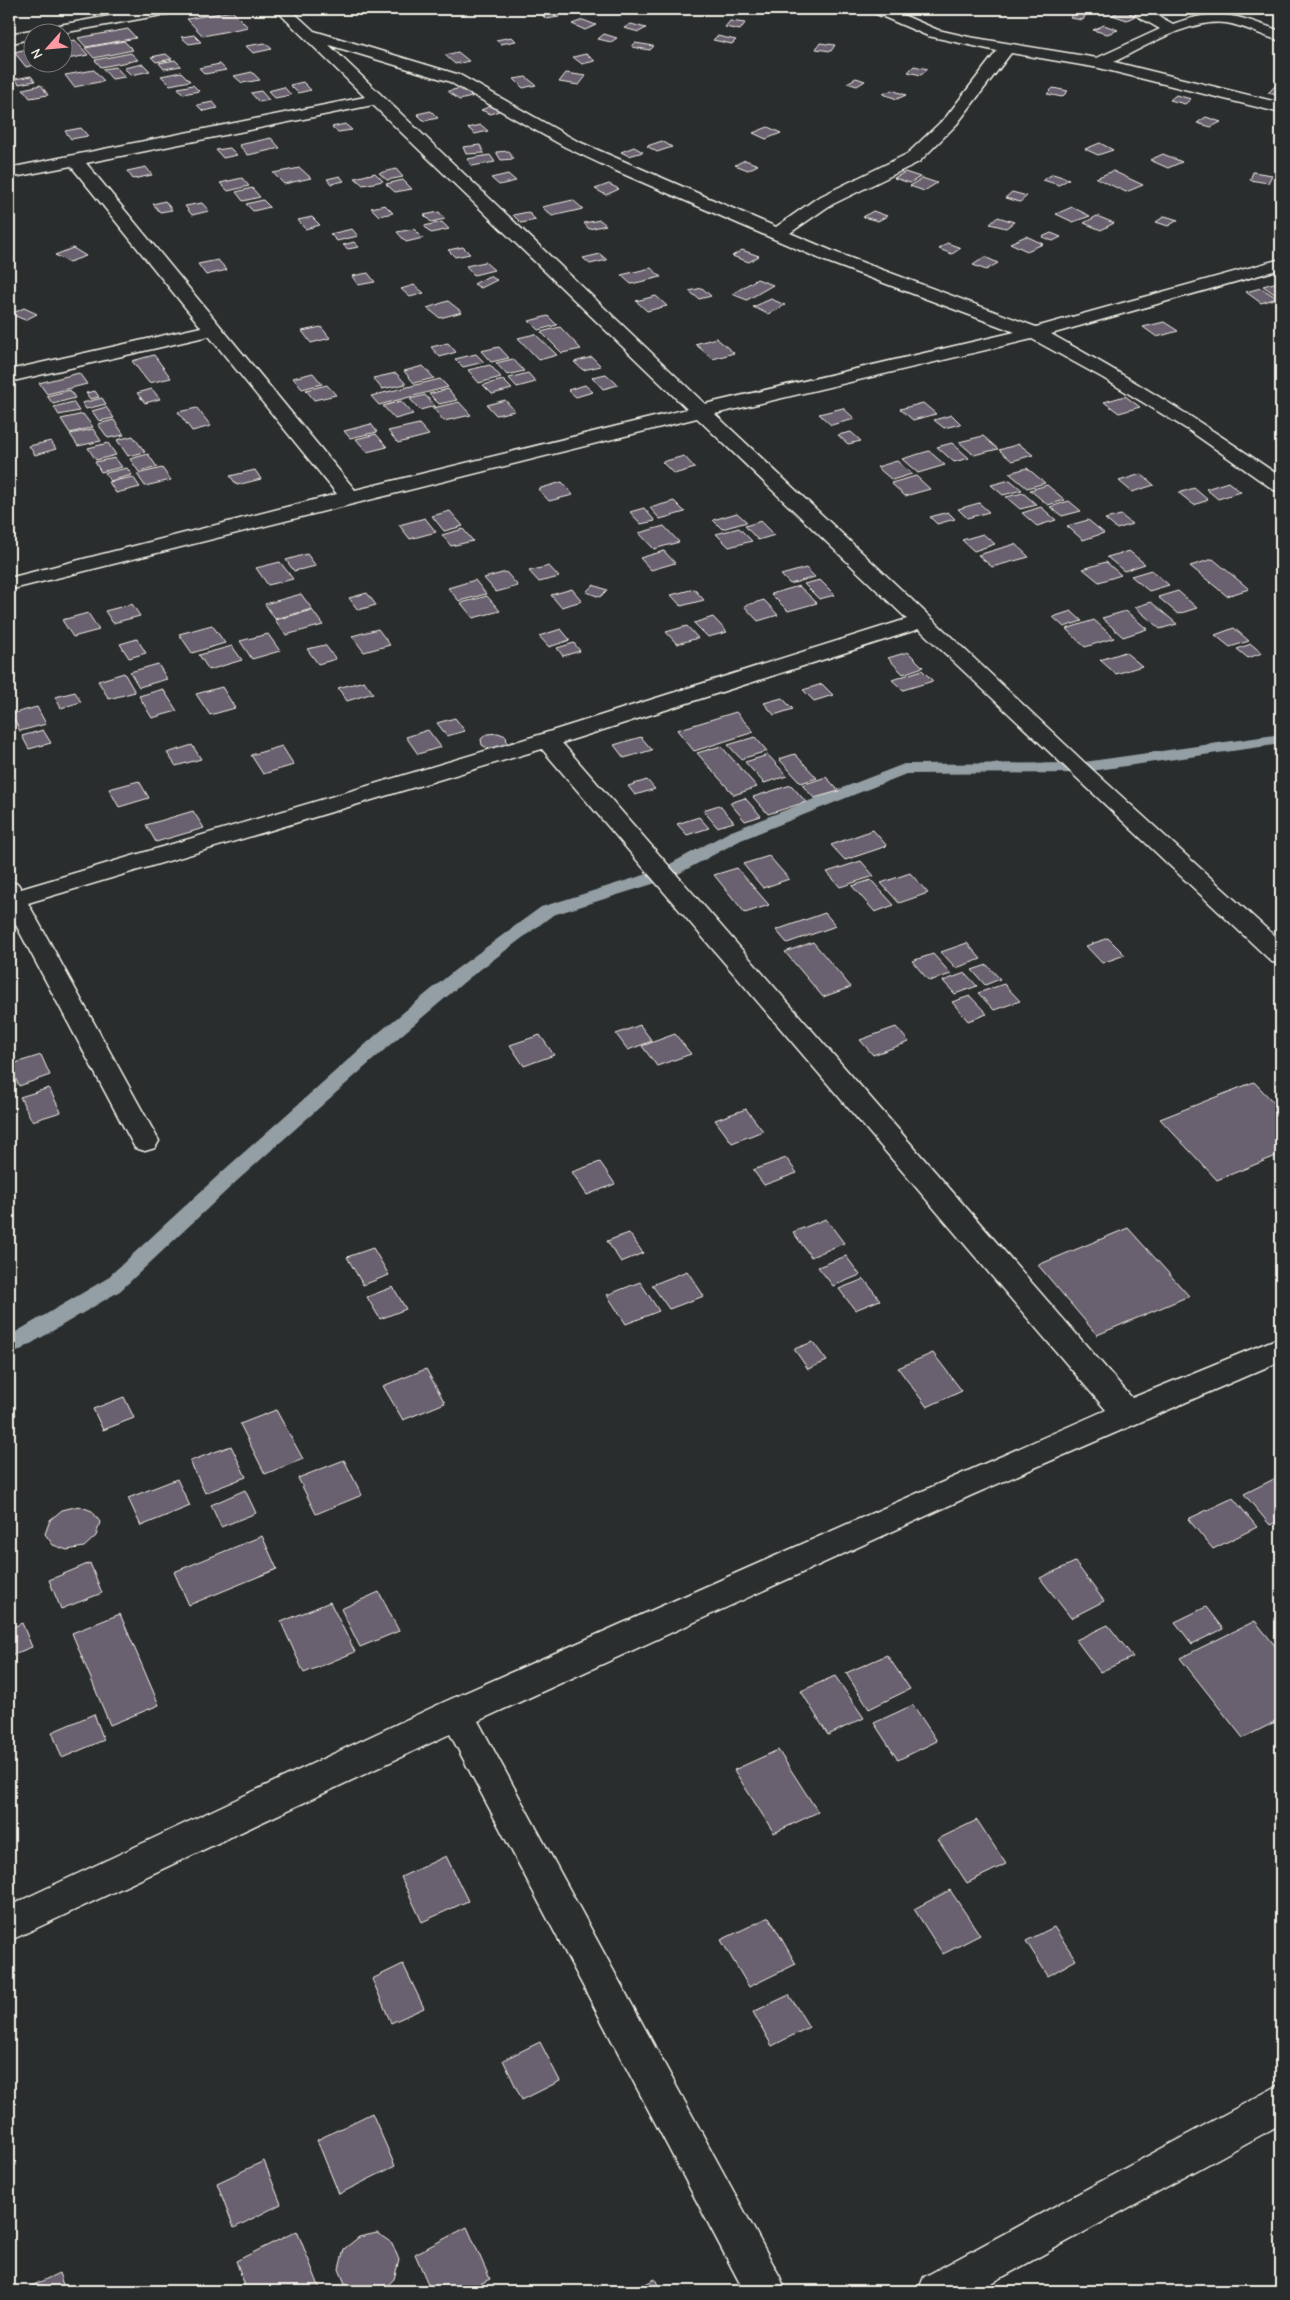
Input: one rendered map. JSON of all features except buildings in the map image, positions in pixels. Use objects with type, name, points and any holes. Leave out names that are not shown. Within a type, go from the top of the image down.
[{"type":"street","points":[[72,27],[173,9]]},
{"type":"street","points":[[282,9],[1077,768],[1281,956]]},
{"type":"street","points":[[877,9],[933,33],[1006,49],[1100,63],[1281,108]]},
{"type":"street","points":[[1134,9],[1173,30]]},
{"type":"street","points":[[1100,63],[1173,30],[1209,18],[1217,18],[1281,36]]},
{"type":"street","points":[[308,34],[454,78],[476,88],[571,144],[831,257],[1035,333],[1110,374],[1197,427],[1280,484]]},
{"type":"street","points":[[9,39],[22,36]]},
{"type":"street","points":[[778,233],[823,202],[913,158],[926,148],[965,105],[1006,49]]},
{"type":"street","points":[[9,173],[376,100]]},
{"type":"street","points":[[75,160],[350,497]]},
{"type":"street","points":[[9,584],[350,497],[701,411],[1035,333],[1281,264]]},
{"type":"street","points":[[9,376],[212,330]]},
{"type":"street","points":[[145,1141],[11,895],[547,740],[923,620]]},
{"type":"street","points":[[547,740],[1127,1412]]},
{"type":"street","points":[[9,1924],[456,1713],[1127,1412],[1281,1348]]},
{"type":"street","points":[[456,1713],[766,2291]]},
{"type":"street","points":[[938,2291],[1281,2103]]},
{"type":"waterway","points":[[9,1346],[113,1285],[231,1175],[384,1039],[462,974],[547,911],[663,875],[735,836],[904,769],[1077,768],[1281,739]]}]
